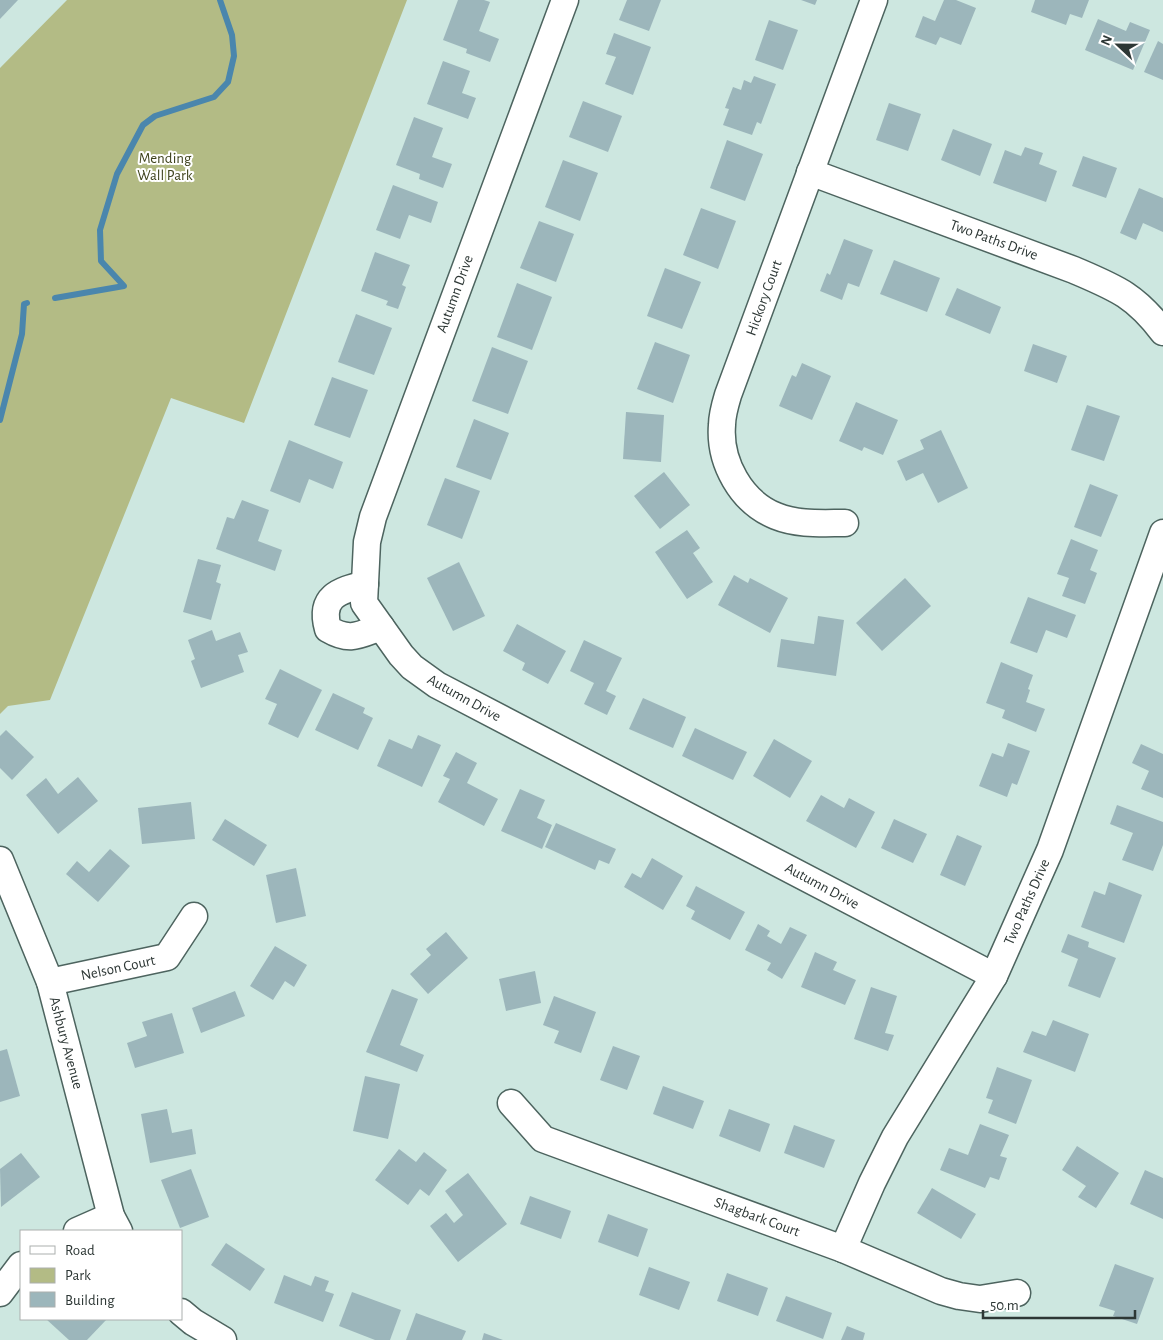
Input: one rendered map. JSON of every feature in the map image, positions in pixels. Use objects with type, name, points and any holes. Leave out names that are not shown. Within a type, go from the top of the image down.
[{"type":"street","name":"Autumn Drive","points":[[565,0],[373,517],[367,542],[364,603],[400,655],[412,667],[437,685],[994,976]]},
{"type":"street","name":"Hickory Court","points":[[845,523],[811,524],[792,521],[775,516],[762,508],[738,485],[728,465],[722,438],[724,410],[728,395],[874,0]]},
{"type":"street","name":"Two Paths Drive","points":[[810,172],[1115,287],[1131,297],[1148,313],[1163,332]]},
{"type":"street","name":"Two Paths Drive","points":[[843,1249],[895,1137],[994,976],[1050,850],[1163,533]]},
{"type":"street","points":[[365,584],[342,590],[327,604],[324,616],[328,629],[339,636],[353,638],[381,627]]},
{"type":"street","name":"Ashbury Avenue","points":[[0,860],[50,982],[115,1223]]},
{"type":"street","name":"Nelson Court","points":[[50,982],[167,957],[194,916]]},
{"type":"street","name":"Shagbark Court","points":[[511,1103],[543,1139],[843,1249],[941,1290],[959,1296],[980,1299],[1017,1293]]},
{"type":"street","points":[[82,1230],[115,1223]]},
{"type":"street","points":[[0,1293],[20,1266]]},
{"type":"street","points":[[182,1313],[193,1322],[223,1340]]},
{"type":"green space","name":"Mending Wall Park","points":[[67,0],[407,0],[244,423],[171,398],[50,700],[8,706],[0,714],[0,68]]},
{"type":"building","points":[[0,0],[18,0],[0,19]]},
{"type":"building","points":[[458,0],[484,0],[490,2],[479,31],[499,39],[490,62],[466,53],[467,49],[443,40]]},
{"type":"building","points":[[627,0],[661,0],[649,31],[619,20]]},
{"type":"building","points":[[801,0],[817,0],[815,5]]},
{"type":"building","points":[[944,0],[956,0],[976,8],[961,45],[940,37],[936,45],[915,37],[923,16],[935,21]]},
{"type":"building","points":[[1035,0],[1089,0],[1082,18],[1070,14],[1066,25],[1031,12]]},
{"type":"building","points":[[1098,19],[1126,31],[1130,22],[1150,30],[1133,70],[1085,50]]},
{"type":"building","points":[[769,20],[798,30],[783,70],[755,60]]},
{"type":"building","points":[[614,33],[651,47],[633,95],[605,84],[616,57],[606,54]]},
{"type":"building","points":[[1158,41],[1163,44],[1163,80],[1144,72]]},
{"type":"building","points":[[443,61],[470,71],[462,93],[476,98],[468,119],[427,104]]},
{"type":"building","points":[[754,76],[776,84],[761,124],[757,122],[752,135],[723,125],[729,109],[725,108],[733,87],[741,90],[744,80],[751,83]]},
{"type":"building","points":[[583,101],[622,116],[608,152],[569,137]]},
{"type":"building","points":[[889,103],[921,114],[908,151],[876,140]]},
{"type":"building","points":[[414,117],[443,128],[432,157],[452,164],[443,188],[419,179],[420,174],[396,165]]},
{"type":"building","points":[[953,129],[992,144],[980,176],[941,160]]},
{"type":"building","points":[[727,140],[763,154],[745,201],[710,188]]},
{"type":"building","points":[[1025,147],[1043,153],[1039,164],[1057,171],[1046,202],[993,183],[1005,150],[1021,156]]},
{"type":"building","points":[[1083,156],[1117,168],[1106,198],[1072,186]]},
{"type":"building","points":[[563,160],[598,173],[580,221],[545,207]]},
{"type":"building","points":[[393,185],[438,202],[431,223],[409,215],[400,239],[376,230]]},
{"type":"building","points":[[1139,188],[1163,198],[1163,232],[1143,223],[1136,240],[1120,233]]},
{"type":"building","points":[[701,208],[736,221],[718,269],[683,255]]},
{"type":"building","points":[[539,221],[574,234],[556,282],[520,268]]},
{"type":"building","points":[[844,239],[873,250],[859,287],[848,283],[842,300],[820,291],[827,273],[830,275]]},
{"type":"building","points":[[375,252],[410,265],[402,285],[406,287],[398,309],[386,305],[388,301],[361,291]]},
{"type":"building","points":[[894,260],[940,278],[927,312],[880,294]]},
{"type":"building","points":[[665,268],[701,282],[682,329],[647,316]]},
{"type":"building","points":[[517,283],[552,297],[532,350],[497,337]]},
{"type":"building","points":[[957,288],[1001,307],[990,334],[945,315]]},
{"type":"building","points":[[356,314],[392,328],[374,375],[338,362]]},
{"type":"building","points":[[655,342],[690,355],[673,403],[637,389]]},
{"type":"building","points":[[1033,344],[1067,356],[1057,383],[1024,371]]},
{"type":"building","points":[[492,347],[528,361],[508,414],[472,401]]},
{"type":"building","points":[[802,363],[831,376],[812,420],[779,406],[792,375],[796,377]]},
{"type":"building","points":[[332,377],[368,390],[350,438],[314,425]]},
{"type":"building","points":[[856,402],[898,420],[883,455],[864,447],[862,451],[839,441]]},
{"type":"building","points":[[1087,405],[1120,416],[1104,461],[1071,450]]},
{"type":"building","points":[[626,412],[664,415],[661,462],[623,459]]},
{"type":"building","points":[[474,419],[509,433],[491,480],[456,467]]},
{"type":"building","points":[[941,430],[968,488],[938,503],[923,473],[906,481],[897,461],[924,449],[920,440]]},
{"type":"building","points":[[289,440],[343,462],[333,489],[309,479],[300,503],[270,491]]},
{"type":"building","points":[[664,472],[690,505],[660,529],[634,496]]},
{"type":"building","points":[[445,478],[480,491],[462,539],[427,525]]},
{"type":"building","points":[[1090,484],[1118,495],[1101,537],[1074,527]]},
{"type":"building","points":[[242,500],[269,510],[258,541],[282,550],[275,571],[216,549],[227,517],[234,519]]},
{"type":"building","points":[[687,530],[700,548],[693,553],[713,582],[687,599],[655,552]]},
{"type":"building","points":[[1071,539],[1098,550],[1090,570],[1097,573],[1085,604],[1062,596],[1069,578],[1057,574]]},
{"type":"building","points":[[198,559],[221,565],[216,582],[221,584],[211,620],[183,612]]},
{"type":"building","points":[[459,562],[485,616],[453,631],[427,578]]},
{"type":"building","points":[[734,575],[748,583],[750,578],[788,598],[770,633],[718,605]]},
{"type":"building","points":[[905,578],[931,606],[882,651],[856,623]]},
{"type":"building","points":[[1028,597],[1076,615],[1067,638],[1046,630],[1037,653],[1010,643]]},
{"type":"building","points":[[818,616],[844,620],[836,676],[777,667],[781,639],[814,644]]},
{"type":"building","points":[[517,624],[566,651],[548,684],[522,670],[525,663],[503,651]]},
{"type":"building","points":[[212,630],[216,641],[240,632],[248,652],[238,655],[244,672],[201,688],[191,661],[195,659],[188,640]]},
{"type":"building","points":[[584,640],[622,658],[606,691],[616,696],[607,715],[584,704],[594,683],[570,671]]},
{"type":"building","points":[[1001,662],[1033,675],[1026,702],[1045,709],[1036,732],[1002,718],[1005,710],[986,703]]},
{"type":"building","points":[[280,669],[322,690],[298,738],[268,724],[277,704],[265,699]]},
{"type":"building","points":[[333,693],[365,708],[363,713],[373,718],[358,750],[315,730]]},
{"type":"building","points":[[643,698],[686,717],[673,748],[629,729]]},
{"type":"building","points":[[695,728],[747,752],[733,780],[682,756]]},
{"type":"building","points":[[6,730],[34,757],[12,780],[0,768],[0,736]]},
{"type":"building","points":[[418,735],[441,745],[422,787],[377,766],[389,739],[412,749]]},
{"type":"building","points":[[774,739],[812,761],[790,798],[753,776]]},
{"type":"building","points":[[1008,743],[1030,751],[1017,785],[1012,783],[1007,797],[979,786],[992,753],[1003,757]]},
{"type":"building","points":[[1141,744],[1163,754],[1163,798],[1141,789],[1149,771],[1132,763]]},
{"type":"building","points":[[456,752],[477,763],[467,783],[498,799],[484,826],[438,802],[450,779],[443,776]]},
{"type":"building","points":[[78,777],[98,801],[58,834],[26,795],[46,778],[58,794]]},
{"type":"building","points":[[520,789],[545,800],[537,818],[552,825],[542,849],[501,831]]},
{"type":"building","points":[[821,795],[844,808],[849,798],[875,812],[856,848],[806,821]]},
{"type":"building","points":[[191,802],[195,839],[142,844],[138,808]]},
{"type":"building","points":[[1117,805],[1163,822],[1163,845],[1153,871],[1122,860],[1133,833],[1110,824]]},
{"type":"building","points":[[225,819],[267,845],[254,866],[212,840]]},
{"type":"building","points":[[894,819],[927,834],[913,863],[881,848]]},
{"type":"building","points":[[556,823],[616,849],[609,864],[599,860],[595,870],[545,847]]},
{"type":"building","points":[[957,835],[982,846],[965,886],[940,875]]},
{"type":"building","points":[[110,849],[130,866],[98,902],[66,874],[77,861],[89,872]]},
{"type":"building","points":[[652,858],[683,876],[663,910],[624,887],[632,873],[641,878]]},
{"type":"building","points":[[296,868],[306,916],[276,923],[266,875]]},
{"type":"building","points":[[1109,882],[1142,895],[1124,943],[1081,927],[1094,891],[1105,895]]},
{"type":"building","points":[[696,886],[745,912],[730,940],[691,919],[695,911],[686,906]]},
{"type":"building","points":[[758,924],[770,931],[767,936],[781,944],[790,927],[807,935],[782,979],[767,970],[771,963],[745,950]]},
{"type":"building","points":[[446,932],[468,958],[428,994],[410,974],[431,955],[426,949]]},
{"type":"building","points":[[1068,934],[1089,942],[1088,947],[1116,958],[1100,998],[1068,986],[1078,959],[1061,952]]},
{"type":"building","points":[[275,946],[307,965],[294,987],[285,981],[273,1000],[250,986]]},
{"type":"building","points":[[815,952],[837,962],[833,970],[856,980],[845,1005],[801,987]]},
{"type":"building","points":[[535,971],[541,1003],[506,1011],[499,979]]},
{"type":"building","points":[[871,987],[897,996],[885,1033],[894,1035],[888,1051],[854,1039]]},
{"type":"building","points":[[392,989],[418,999],[400,1045],[424,1055],[417,1072],[366,1052]]},
{"type":"building","points":[[235,991],[245,1016],[201,1033],[192,1008]]},
{"type":"building","points":[[554,996],[596,1012],[581,1053],[554,1043],[559,1031],[543,1025]]},
{"type":"building","points":[[172,1013],[184,1053],[135,1068],[127,1043],[147,1036],[142,1022]]},
{"type":"building","points":[[1053,1020],[1089,1034],[1075,1072],[1023,1052],[1032,1031],[1046,1036]]},
{"type":"building","points":[[613,1046],[640,1056],[627,1090],[600,1080]]},
{"type":"building","points":[[7,1049],[20,1096],[0,1102],[0,1051]]},
{"type":"building","points":[[997,1067],[1032,1080],[1016,1124],[988,1113],[993,1100],[986,1098]]},
{"type":"building","points":[[365,1076],[400,1084],[388,1139],[353,1131]]},
{"type":"building","points":[[663,1086],[704,1101],[693,1129],[653,1114]]},
{"type":"building","points":[[167,1109],[172,1133],[192,1129],[196,1154],[150,1163],[141,1114]]},
{"type":"building","points":[[729,1109],[770,1124],[760,1152],[719,1136]]},
{"type":"building","points":[[980,1124],[1009,1135],[1000,1156],[1007,1158],[999,1180],[990,1177],[985,1188],[940,1170],[949,1148],[968,1155]]},
{"type":"building","points":[[794,1125],[835,1140],[824,1168],[784,1153]]},
{"type":"building","points":[[1077,1146],[1119,1173],[1096,1208],[1078,1197],[1086,1186],[1062,1170]]},
{"type":"building","points":[[399,1149],[416,1162],[424,1152],[447,1170],[429,1196],[420,1189],[408,1205],[375,1180]]},
{"type":"building","points":[[21,1153],[40,1177],[1,1207],[0,1169]]},
{"type":"building","points":[[191,1169],[209,1217],[180,1228],[161,1180]]},
{"type":"building","points":[[1145,1170],[1163,1178],[1163,1219],[1130,1204]]},
{"type":"building","points":[[468,1173],[507,1224],[458,1262],[430,1226],[446,1213],[454,1223],[463,1215],[445,1191]]},
{"type":"building","points":[[932,1188],[976,1214],[961,1239],[917,1213]]},
{"type":"building","points":[[530,1196],[571,1211],[561,1239],[520,1224]]},
{"type":"building","points":[[608,1214],[648,1229],[638,1257],[598,1242]]},
{"type":"building","points":[[226,1243],[265,1269],[250,1291],[211,1265]]},
{"type":"building","points":[[1115,1264],[1154,1278],[1137,1324],[1113,1316],[1115,1311],[1099,1306]]},
{"type":"building","points":[[649,1267],[690,1282],[679,1310],[639,1295]]},
{"type":"building","points":[[727,1273],[768,1288],[758,1316],[717,1301]]},
{"type":"building","points":[[284,1275],[311,1286],[315,1276],[329,1281],[325,1291],[334,1294],[323,1322],[274,1303]]},
{"type":"building","points":[[352,1292],[401,1310],[390,1340],[375,1340],[339,1326]]},
{"type":"building","points":[[786,1296],[832,1313],[823,1339],[776,1321]]},
{"type":"building","points":[[416,1313],[466,1331],[462,1340],[406,1340]]},
{"type":"building","points":[[47,1320],[106,1320],[87,1340],[69,1340]]},
{"type":"building","points":[[847,1326],[865,1333],[863,1340],[841,1340]]},
{"type":"building","points":[[484,1333],[503,1340],[482,1340]]},
{"type":"waterway","points":[[55,298],[124,286],[101,261],[100,230],[117,174],[143,125],[155,116],[214,97],[228,82],[234,56],[232,35],[220,0]]},
{"type":"waterway","points":[[0,420],[22,334],[24,304],[27,303]]}]
